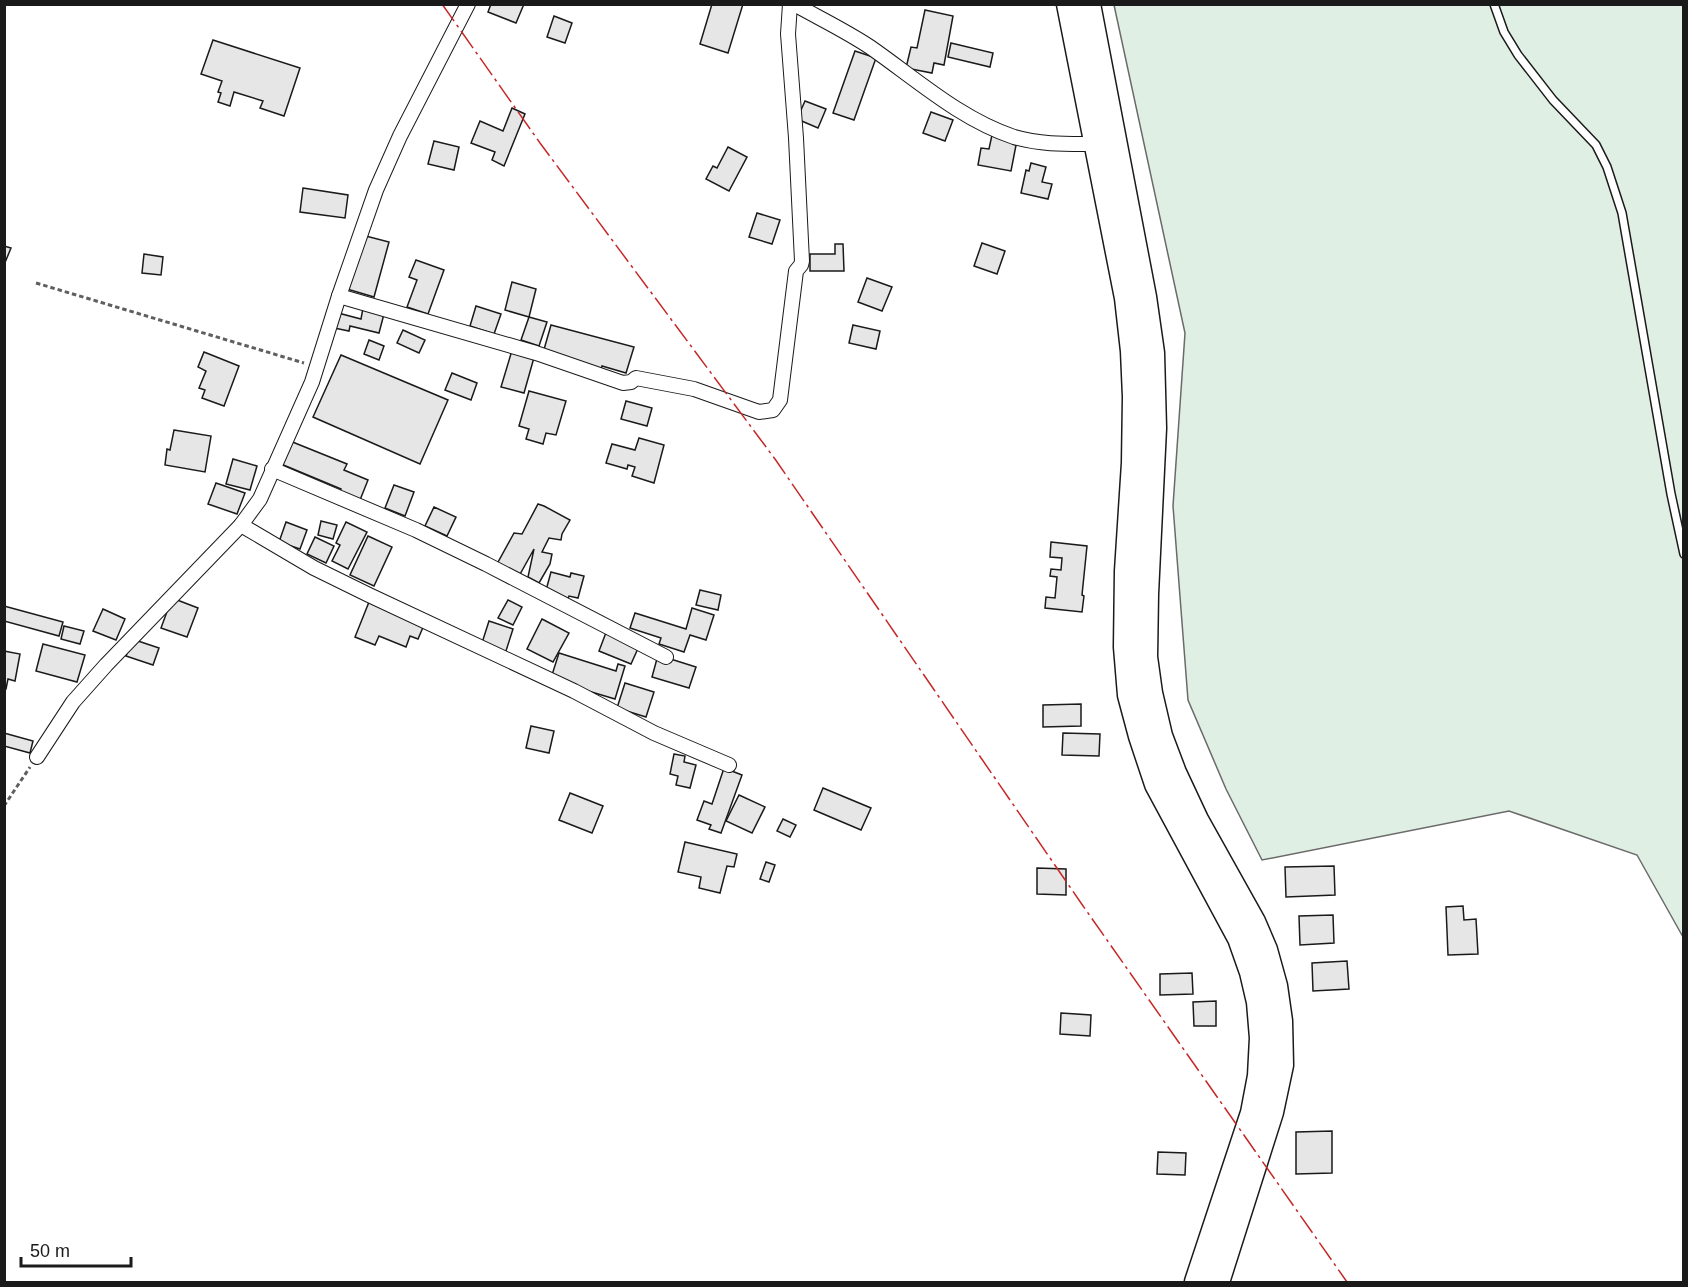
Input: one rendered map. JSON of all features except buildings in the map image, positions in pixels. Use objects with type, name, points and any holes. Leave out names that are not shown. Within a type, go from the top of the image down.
[{"type":"highway","points":[[1069,4],[1127,298],[1133,351],[1136,397],[1127,571],[1126,647],[1130,694],[1157,784],[1240,938],[1260,1002],[1262,1038],[1260,1076],[1253,1113],[1197,1282]]},
{"type":"highway","points":[[1088,4],[1144,297],[1152,353],[1155,428],[1146,584],[1145,657],[1150,693],[1160,736],[1174,773],[1196,820],[1248,914],[1265,950],[1275,986],[1280,1021],[1281,1065],[1271,1112],[1217,1282]]},
{"type":"street","points":[[37,758],[86,687],[241,525],[260,499],[296,421],[317,367],[376,190],[400,136],[468,4]]},
{"type":"street","points":[[339,296],[536,352],[623,383],[631,382],[636,378],[652,380],[694,388],[759,412],[772,410],[780,400],[796,272],[802,261],[788,34],[792,4],[867,46],[963,113],[985,124],[1013,136],[1040,143],[1096,144]]},
{"type":"street","points":[[272,469],[344,501],[397,521],[666,657]]},
{"type":"street","points":[[241,525],[314,567],[369,595],[574,691],[654,733],[729,765]]},
{"type":"lane","points":[[1494,4],[1504,32],[1518,55],[1553,100],[1596,145],[1613,183],[1622,213],[1683,554]]},
{"type":"path","points":[[36,283],[317,367]]},
{"type":"path","points":[[4,806],[37,758]]},
{"type":"green space","points":[[1114,5],[1683,5],[1683,937],[1637,855],[1509,811],[1262,860],[1226,789],[1188,700],[1173,506],[1185,333]]},
{"type":"power","points":[[442,4],[540,143],[775,459],[1081,903],[1347,1282]]}]
